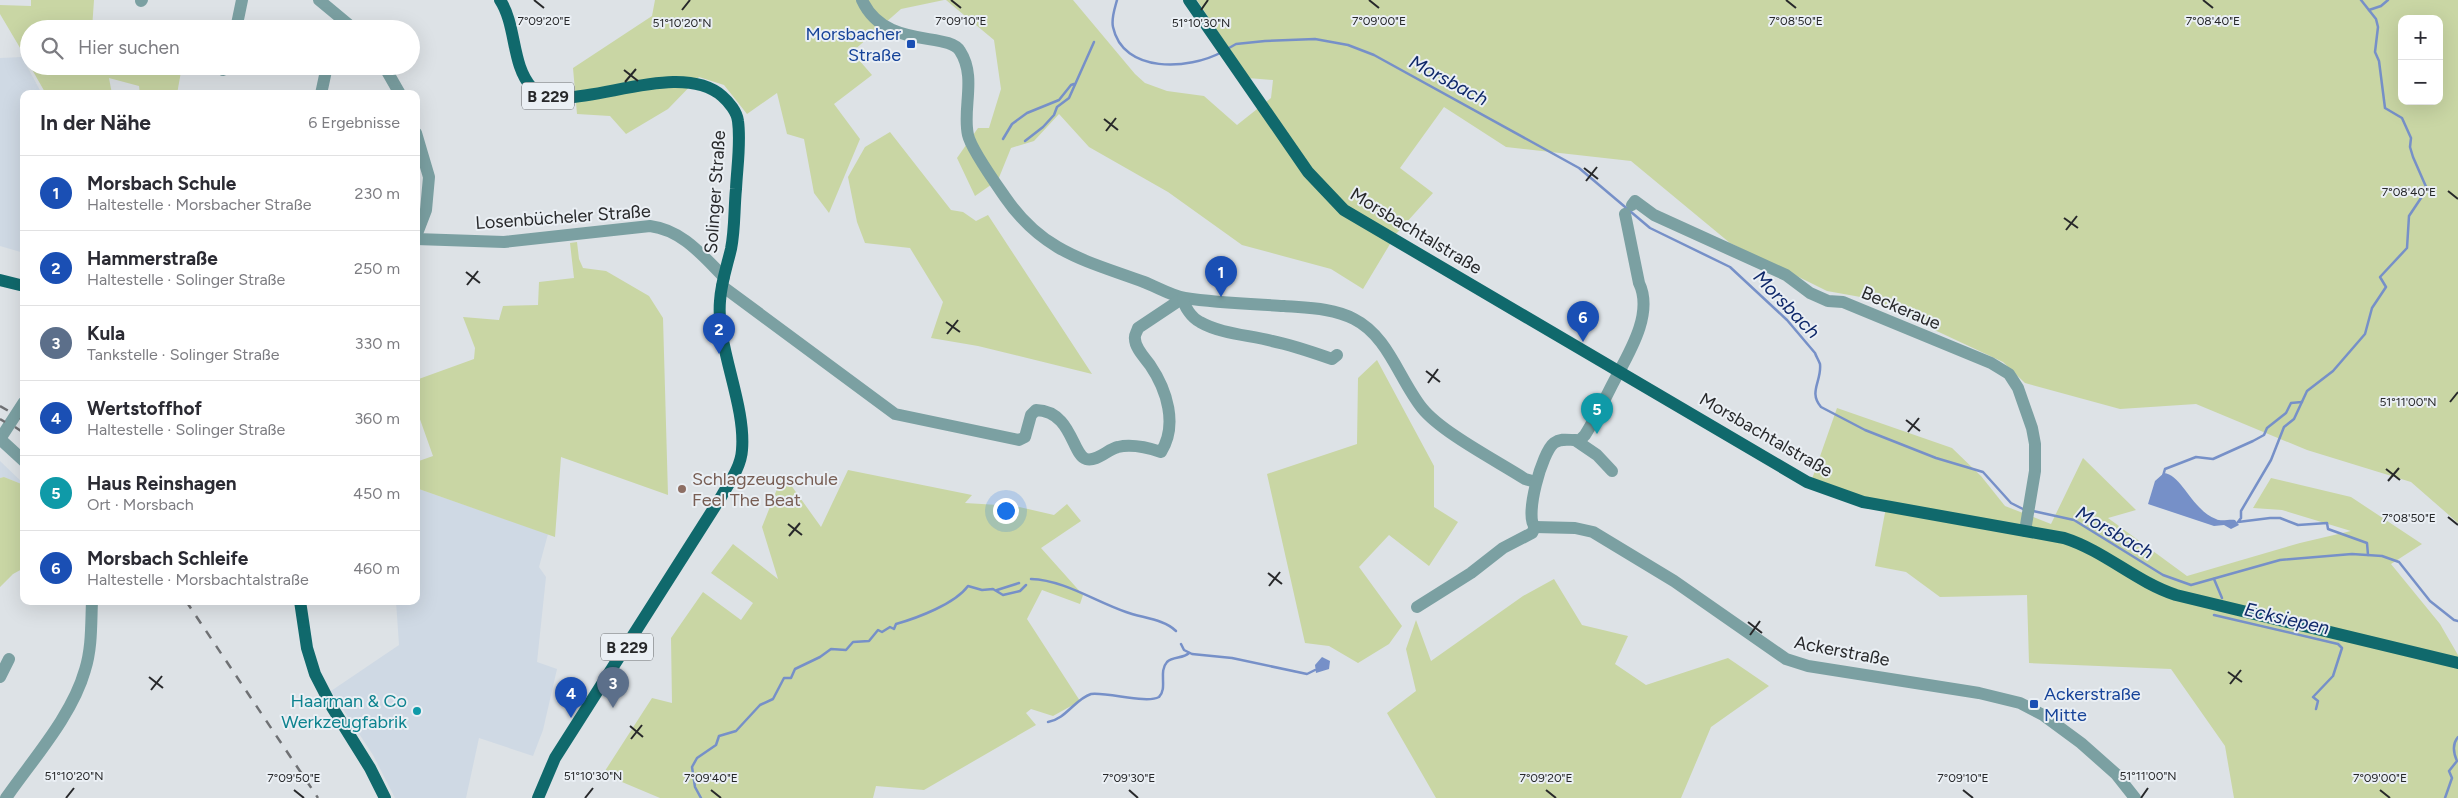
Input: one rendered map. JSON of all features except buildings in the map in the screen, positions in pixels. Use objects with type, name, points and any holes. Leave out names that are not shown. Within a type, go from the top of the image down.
[{"type":"main road","name":"Solinger Straße","points":[[500,0],[513,32],[523,73],[531,86],[540,94],[560,98],[660,83],[685,82],[716,91],[732,108],[738,120],[739,136],[732,241],[723,282],[720,318],[741,427],[741,458],[721,498],[555,758],[538,798]]},
{"type":"main road","name":"Morsbachtalstraße","points":[[1189,0],[1308,172],[1344,210],[1620,371],[1782,469],[1822,488],[1863,502],[2027,518],[2108,557],[2157,587],[2184,598],[2458,663]]},
{"type":"main road","points":[[0,280],[20,285]]},
{"type":"main road","points":[[301,605],[307,648],[315,674],[332,707],[370,768],[385,798]]},
{"type":"street","points":[[238,20],[242,0]]},
{"type":"street","points":[[319,0],[343,20]]},
{"type":"street","points":[[862,0],[871,16],[889,28],[912,38],[955,44],[961,52],[969,86],[968,135],[1006,197],[1038,236],[1059,249],[1183,298],[1314,308],[1339,312],[1352,317],[1371,331],[1385,349],[1422,408],[1428,414],[1440,424],[1525,480],[1536,482]]},
{"type":"street","points":[[323,90],[325,75]]},
{"type":"street","points":[[389,75],[398,90]]},
{"type":"street","points":[[420,147],[429,177],[426,210],[420,226]]},
{"type":"street","name":"Beckeraue","points":[[1620,371],[1634,342],[1644,303],[1631,207],[1654,215],[1786,275],[1810,293],[1828,301],[1843,302],[1991,363],[2009,374],[2018,388],[2032,428],[2035,444],[2035,471],[2027,518]]},
{"type":"street","name":"Losenbücheler Straße","points":[[420,237],[504,242],[650,226],[660,227],[685,240],[723,282],[895,414],[1019,440],[1025,437],[1031,415],[1036,410],[1045,410],[1055,416],[1067,429],[1079,453],[1084,458],[1092,459],[1120,446],[1161,452],[1166,444],[1169,413],[1166,399],[1157,376],[1136,345],[1135,335],[1138,328],[1177,304],[1183,298]]},
{"type":"street","points":[[1183,298],[1184,304],[1198,321],[1211,328],[1284,344],[1332,359],[1337,355]]},
{"type":"street","points":[[1417,607],[1512,543],[1532,533],[1535,527],[1531,521],[1536,482],[1546,453],[1552,444],[1562,440],[1580,440],[1585,435],[1620,371]]},
{"type":"street","points":[[20,408],[0,439],[20,457]]},
{"type":"street","points":[[1575,440],[1597,455],[1612,471]]},
{"type":"street","name":"Ackerstraße","points":[[1535,527],[1575,528],[1593,532],[1654,568],[1786,659],[1808,666],[1980,693],[2020,703],[2043,716],[2081,743],[2116,774],[2135,798]]},
{"type":"street","points":[[6,798],[46,744],[80,686],[89,652],[92,605]]},
{"type":"street","points":[[0,677],[9,659]]},
{"type":"shaded area","points":[[20,57],[20,75],[32,75],[40,90],[20,90],[20,252],[0,246],[0,58]]},
{"type":"shaded area","points":[[0,461],[20,480],[20,483],[4,477],[0,478]]},
{"type":"shaded area","points":[[420,489],[548,534],[539,567],[546,577],[537,662],[557,669],[543,730],[533,756],[479,738],[466,798],[395,798],[373,755],[331,691],[399,645],[396,605],[420,605]]},
{"type":"green space","points":[[31,0],[94,0],[93,20],[20,20],[20,48],[0,14],[0,5],[31,6]]},
{"type":"green space","points":[[655,0],[944,0],[901,9],[852,52],[872,75],[834,104],[860,139],[829,213],[814,193],[804,139],[787,134],[777,93],[747,114],[724,85],[699,77],[668,109],[626,134],[610,116],[577,114],[573,68],[652,16]]},
{"type":"green space","points":[[946,0],[1073,0],[1135,74],[1145,83],[1167,91],[1204,96],[1237,125],[1271,98],[1273,80],[1248,78],[1197,0],[2458,0],[2458,523],[2411,482],[2307,450],[2196,404],[2120,409],[2025,383],[2003,362],[1866,298],[1827,291],[1730,243],[1631,161],[1506,147],[1444,107],[1400,168],[1433,193],[1396,234],[1363,289],[1331,269],[1242,245],[1168,192],[1089,147],[1059,114],[1034,141],[1011,148],[998,180],[975,196],[957,158],[978,128],[989,128],[1001,89],[994,40]]},
{"type":"green space","points":[[35,75],[180,75],[178,90],[140,90],[139,86],[109,78],[111,90],[44,90]]},
{"type":"green space","points":[[890,132],[951,210],[963,212],[976,221],[988,215],[1092,374],[978,346],[931,338],[943,302],[910,248],[865,243],[857,222],[848,177],[865,147]]},
{"type":"green space","points":[[577,242],[579,259],[583,268],[606,271],[649,296],[663,318],[668,495],[561,457],[555,537],[420,489],[420,461],[433,456],[420,419],[420,379],[474,359],[475,348],[463,317],[499,320],[503,306],[538,305],[539,282],[574,278],[570,243]]},
{"type":"green space","points":[[1377,360],[1434,466],[1434,507],[1458,522],[1429,566],[1389,535],[1359,567],[1402,626],[1389,644],[1358,663],[1329,646],[1305,643],[1267,474],[1357,444],[1358,378]]},
{"type":"green space","points":[[1837,408],[1952,448],[1981,476],[2005,506],[2051,524],[2083,458],[2136,510],[2108,518],[2187,576],[2300,543],[2351,531],[2282,510],[2253,508],[2271,478],[2351,497],[2422,544],[2391,564],[2440,624],[2458,655],[2458,798],[2234,798],[2225,746],[2171,669],[2029,663],[2027,595],[1940,597],[1906,572],[1875,566],[1887,502],[1862,498],[1812,479]]},
{"type":"green space","points":[[848,470],[972,495],[965,503],[1015,506],[1054,515],[1067,504],[1081,521],[1041,548],[1083,595],[1080,604],[1042,590],[1027,619],[1080,701],[1053,716],[1031,709],[1026,713],[1036,725],[924,790],[876,786],[873,798],[660,798],[603,774],[652,698],[672,703],[671,638],[703,592],[741,620],[753,603],[711,573],[733,544],[778,579],[762,527],[783,474],[821,527]]},
{"type":"green space","points":[[4,477],[20,483],[20,570],[13,574],[0,587],[0,478]]},
{"type":"green space","points":[[1554,579],[1582,625],[1628,636],[1615,664],[1646,685],[1728,658],[1769,686],[1711,727],[1681,798],[1436,798],[1387,713],[1416,691],[1406,649],[1416,620],[1431,661],[1523,596]]},
{"type":"water","points":[[2164,473],[2176,480],[2208,515],[2218,520],[2235,520],[2239,525],[2231,529],[2224,525],[2214,526],[2148,504],[2155,481]]},
{"type":"water","points":[[1322,657],[1330,661],[1329,669],[1316,673],[1315,665]]},
{"type":"waterway","name":"Morsbach","points":[[1117,0],[1113,27],[1119,42],[1130,53],[1143,60],[1159,64],[1176,64],[1208,58],[1222,52]]},
{"type":"waterway","points":[[2361,0],[2376,19],[2378,27],[2375,52],[2379,61],[2385,108],[2402,118],[2411,138],[2410,147],[2413,157],[2427,189],[2409,216],[2407,248],[2380,277],[2386,287],[2372,308],[2365,334],[2333,371],[2307,391],[2294,419],[2284,427],[2271,460],[2241,511],[2241,518],[2238,522],[2280,518],[2298,525],[2327,523],[2328,529],[2367,543],[2368,555]]},
{"type":"waterway","points":[[2369,10],[2381,6],[2388,0]]},
{"type":"waterway","name":"Morsbach","points":[[1229,48],[1236,44],[1315,39],[1348,45],[1374,55],[1579,168],[1650,228],[1730,267],[1787,320],[1815,353],[1820,363],[1815,391],[1817,402],[1821,407],[1865,430],[1936,458],[1983,472],[2011,503],[2025,510]]},
{"type":"waterway","points":[[1025,141],[1043,127],[1054,115],[1057,107],[1069,98],[1094,42]]},
{"type":"waterway","points":[[1003,139],[1012,124],[1027,113],[1059,100],[1071,85],[1074,84]]},
{"type":"waterway","points":[[2163,476],[2165,469],[2196,457],[2213,459],[2253,441],[2264,435],[2267,428],[2286,413],[2291,403],[2302,402]]},
{"type":"waterway","name":"Morsbach","points":[[2033,511],[2074,520],[2163,575],[2191,585],[2280,560],[2352,554],[2382,556],[2399,562],[2430,601],[2454,620],[2458,621]]},
{"type":"waterway","points":[[1031,579],[1043,580],[1068,587],[1115,608],[1153,619],[1176,631]]},
{"type":"waterway","name":"Ecksiepen","points":[[2214,579],[2222,598]]},
{"type":"waterway","points":[[997,590],[1019,583]]},
{"type":"waterway","points":[[701,798],[695,787],[692,767],[697,758],[716,745],[719,736],[736,731],[760,705],[773,699],[784,678],[791,678],[795,669],[820,657],[831,649],[846,650],[853,642],[869,641],[878,630],[882,632],[890,627],[894,629],[896,624],[935,610],[954,599],[968,586],[982,590],[993,589],[1003,595],[1020,591],[1026,585]]},
{"type":"waterway","name":"Ecksiepen","points":[[2214,615],[2338,644],[2342,648],[2333,676],[2313,697],[2318,701],[2316,709]]},
{"type":"waterway","points":[[1181,644],[1184,650],[1192,654],[1232,658],[1307,674],[1315,670]]},
{"type":"waterway","points":[[1048,722],[1060,717],[1080,700],[1091,694],[1137,699],[1159,697],[1163,689],[1164,666],[1172,659],[1189,653]]},
{"type":"waterway","points":[[2445,798],[2452,778],[2449,771],[2457,761],[2454,748],[2458,737]]},
{"type":"railway","points":[[0,406],[12,413]]},
{"type":"railway","points":[[0,419],[5,422]]},
{"type":"railway","points":[[15,427],[20,430]]},
{"type":"railway","points":[[189,605],[318,798]]},
{"type":"place","name":"Morsbacher Straße","points":[[911,44]]},
{"type":"place","name":"Morsbach Schule","points":[[1221,297]]},
{"type":"place","name":"Morsbach Schleife","points":[[1583,342]]},
{"type":"place","name":"Hammerstraße","points":[[719,354]]},
{"type":"place","name":"Haus Reinshagen","points":[[1597,434]]},
{"type":"place","name":"Schlagzeugschule Feel The Beat","points":[[682,489]]},
{"type":"place","name":"Ackerstraße Mitte","points":[[2034,704]]},
{"type":"place","name":"Kula","points":[[613,708]]},
{"type":"place","name":"Haarman & Co Werkzeugfabrik","points":[[417,711]]},
{"type":"place","name":"Wertstoffhof","points":[[571,718]]}]
